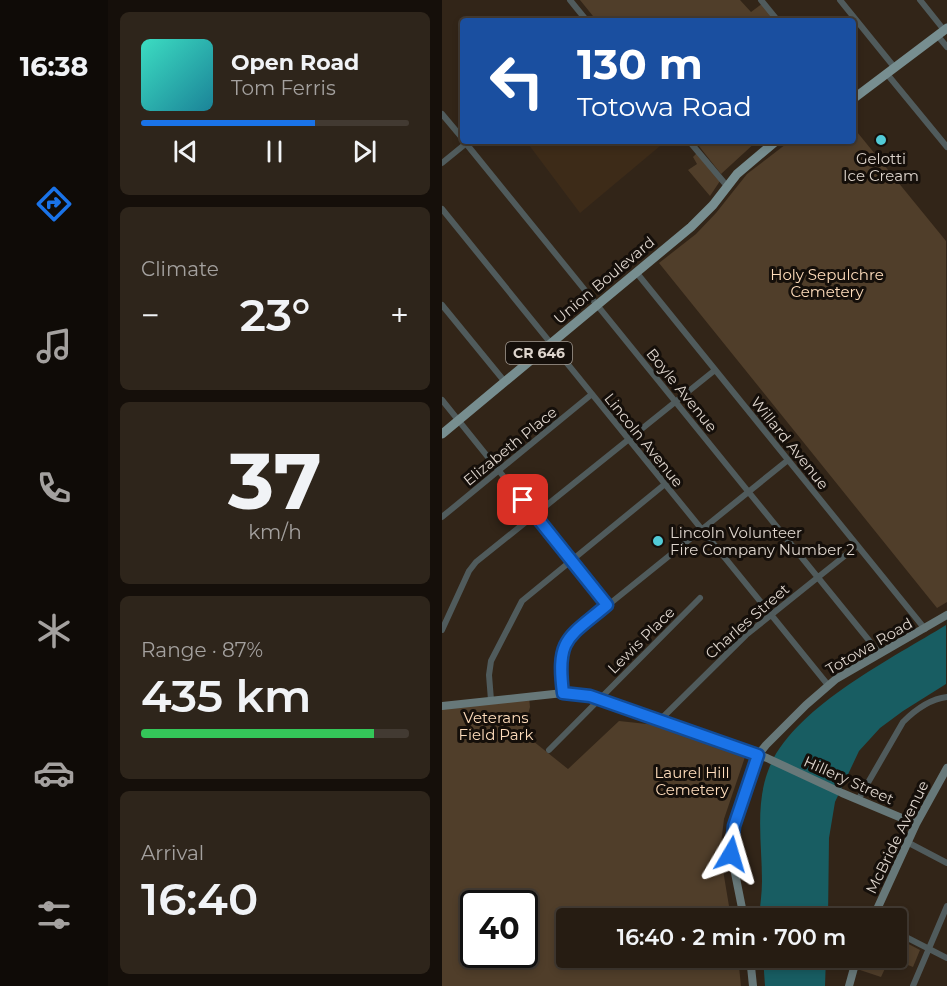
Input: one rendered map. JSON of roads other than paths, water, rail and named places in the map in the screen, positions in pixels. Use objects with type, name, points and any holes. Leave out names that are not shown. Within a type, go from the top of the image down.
[{"type":"main road","points":[[856,97],[942,31]]},
{"type":"main road","name":"Union Boulevard","points":[[442,434],[699,220],[747,164],[772,144]]},
{"type":"main road","name":"Totowa Road","points":[[766,758],[766,745],[828,685],[946,615]]},
{"type":"main road","points":[[442,706],[563,693],[578,694],[766,758],[738,815],[732,844],[733,863],[742,908]]},
{"type":"main road","name":"Hillery Street","points":[[766,758],[916,824]]},
{"type":"main road","name":"McBride Avenue","points":[[877,908],[907,842],[946,768]]},
{"type":"main road","points":[[751,968],[753,986]]},
{"type":"main road","points":[[849,986],[854,968]]},
{"type":"street","points":[[570,0],[585,18]]},
{"type":"street","points":[[761,0],[776,18]]},
{"type":"street","points":[[840,0],[853,18]]},
{"type":"street","points":[[920,0],[942,31],[946,47]]},
{"type":"street","points":[[856,22],[946,147]]},
{"type":"street","name":"Boyle Avenue","points":[[442,114],[460,134]]},
{"type":"street","points":[[442,163],[463,144]]},
{"type":"street","name":"Boyle Avenue","points":[[468,144],[880,654]]},
{"type":"street","points":[[692,144],[727,186]]},
{"type":"street","name":"Lincoln Avenue","points":[[442,209],[828,685]]},
{"type":"street","name":"Willard Avenue","points":[[636,272],[925,629]]},
{"type":"street","points":[[442,305],[505,382]]},
{"type":"street","points":[[442,630],[472,567],[715,370]]},
{"type":"street","name":"Elizabeth Place","points":[[442,517],[592,394]]},
{"type":"street","points":[[442,400],[607,605]]},
{"type":"street","points":[[563,693],[560,660],[571,635],[788,460]]},
{"type":"street","points":[[491,700],[489,675],[491,661],[514,612],[522,601],[665,484]]},
{"type":"street","name":"Charles Street","points":[[659,721],[738,642],[857,546]]},
{"type":"street","name":"Lewis Place","points":[[549,750],[700,598]]},
{"type":"street","points":[[858,800],[903,722],[928,703],[946,697]]},
{"type":"street","points":[[907,842],[946,863]]},
{"type":"street","points":[[913,986],[946,906]]},
{"type":"street","points":[[907,938],[946,958]]},
{"type":"water","points":[[946,625],[946,684],[880,728],[859,751],[835,802],[829,838],[828,908],[760,908],[762,886],[760,812],[768,771],[780,748],[798,727],[820,706],[872,669]]},
{"type":"water","points":[[764,968],[826,968],[825,986],[765,986]]},
{"type":"place","name":"Gelotti Ice Cream","points":[[881,140]]},
{"type":"place","name":"Lincoln Volunteer Fire Company Number 2","points":[[658,541]]},
{"type":"park label","name":"Holy Sepulchre Cemetery","points":[[827,282]]},
{"type":"park label","name":"Veterans Field Park","points":[[496,726]]},
{"type":"park label","name":"Laurel Hill Cemetery","points":[[692,780]]}]
